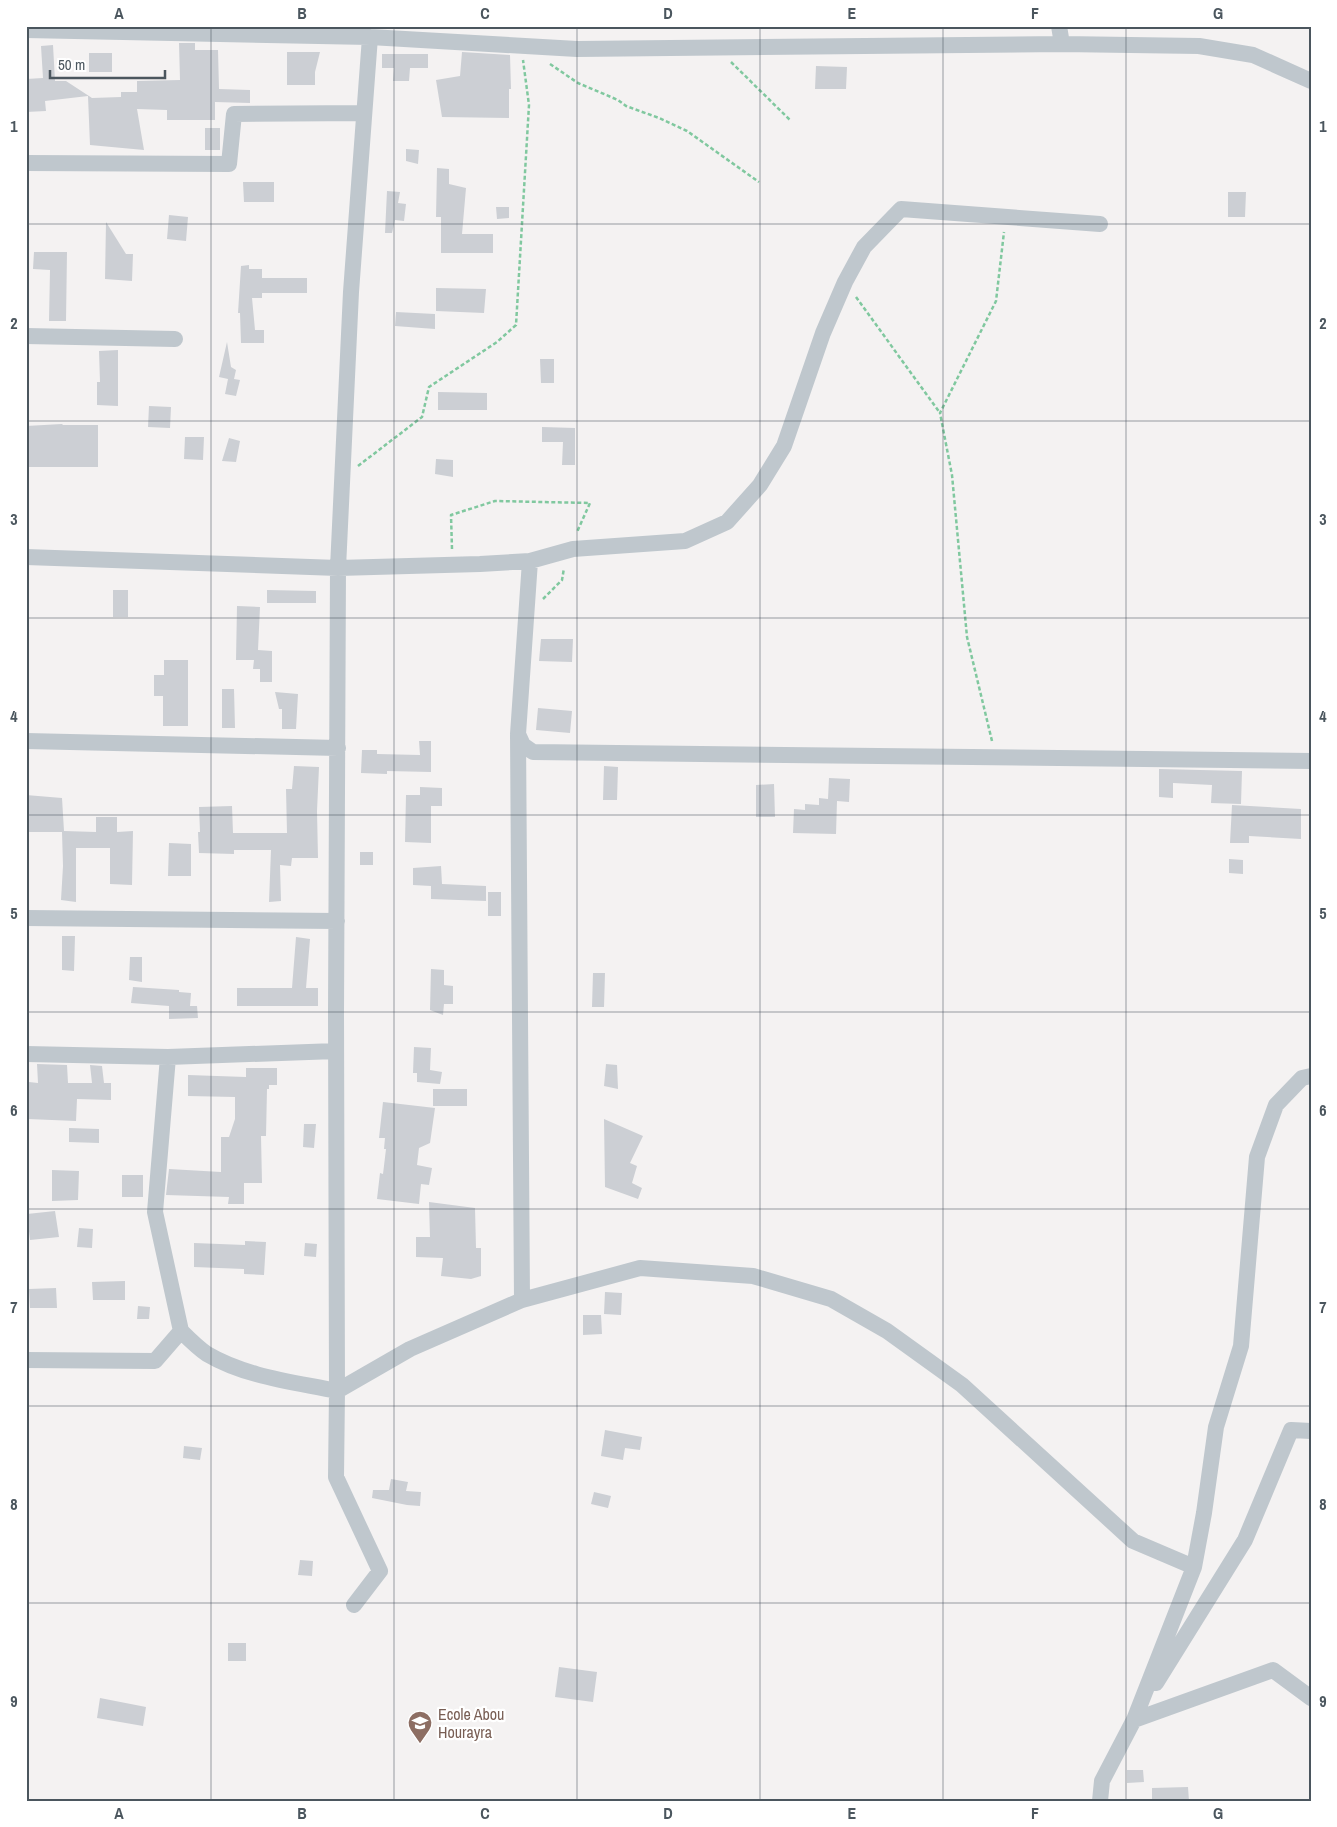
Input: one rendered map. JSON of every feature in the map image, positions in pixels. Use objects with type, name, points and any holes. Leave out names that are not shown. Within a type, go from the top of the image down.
[{"type":"street","points":[[1059,26],[1062,44]]},
{"type":"street","points":[[26,30],[282,31],[577,49],[1062,44],[1199,46],[1253,55],[1311,82]]},
{"type":"street","points":[[354,1606],[380,1571],[336,1477],[338,568],[351,292],[370,37]]},
{"type":"street","points":[[26,163],[229,164],[234,114],[364,113]]},
{"type":"street","points":[[26,557],[338,568],[530,561],[569,550],[685,541],[727,522],[760,485],[784,446],[823,333],[844,282],[864,247],[901,209],[1100,224]]},
{"type":"street","points":[[26,336],[175,339]]},
{"type":"street","points":[[522,1300],[518,734],[530,561]]},
{"type":"street","points":[[518,734],[523,745],[533,752],[1311,761]]},
{"type":"street","points":[[26,741],[338,748]]},
{"type":"street","points":[[26,918],[336,921]]},
{"type":"street","points":[[26,1054],[168,1057],[336,1051]]},
{"type":"street","points":[[168,1057],[155,1212],[181,1331],[206,1353],[231,1366],[266,1377],[337,1391],[410,1349],[522,1300],[640,1268],[753,1276],[831,1299],[887,1330],[962,1385],[1134,1541],[1194,1567]]},
{"type":"street","points":[[1134,1720],[1194,1567],[1216,1428],[1241,1346],[1257,1157],[1276,1105],[1302,1078],[1311,1076]]},
{"type":"street","points":[[26,1360],[155,1361],[181,1331]]},
{"type":"street","points":[[1100,1801],[1102,1781],[1134,1720],[1245,1540],[1291,1430],[1311,1431]]},
{"type":"street","points":[[1134,1720],[1273,1670],[1311,1698]]},
{"type":"path","points":[[353,470],[422,417],[429,387],[497,342],[516,325],[529,105],[521,45]]},
{"type":"path","points":[[715,47],[791,121]]},
{"type":"path","points":[[546,62],[578,83],[618,100],[626,106],[687,131],[759,182]]},
{"type":"path","points":[[940,413],[996,301],[1006,217]]},
{"type":"path","points":[[844,282],[940,413],[952,475],[967,637],[995,757]]},
{"type":"path","points":[[452,565],[451,515],[496,501],[590,503],[569,550],[562,580],[526,617]]},
{"type":"building","points":[[179,43],[195,43],[195,50],[218,50],[219,89],[250,90],[250,103],[215,102],[215,120],[167,120],[167,110],[137,109],[144,150],[90,145],[88,96],[45,101],[46,111],[26,112],[26,79],[43,78],[41,46],[53,45],[55,81],[66,81],[92,98],[121,97],[121,92],[137,92],[137,81],[180,80]]},
{"type":"building","points":[[287,52],[320,52],[315,72],[315,85],[287,85]]},
{"type":"building","points":[[462,52],[510,55],[511,89],[509,89],[509,118],[442,117],[436,80],[460,76]]},
{"type":"building","points":[[89,53],[112,53],[112,72],[89,72]]},
{"type":"building","points":[[382,54],[428,54],[428,68],[410,68],[409,81],[393,81],[394,68],[382,68]]},
{"type":"building","points":[[816,66],[847,67],[846,89],[815,89]]},
{"type":"building","points":[[205,128],[220,128],[220,150],[205,150]]},
{"type":"building","points":[[406,149],[419,150],[418,164],[406,161]]},
{"type":"building","points":[[437,168],[449,169],[449,184],[466,188],[462,234],[493,234],[493,253],[441,253],[441,217],[436,217]]},
{"type":"building","points":[[243,182],[274,182],[274,202],[244,202]]},
{"type":"building","points":[[387,191],[400,192],[398,203],[406,204],[404,221],[395,220],[392,233],[385,233]]},
{"type":"building","points":[[1228,192],[1246,192],[1245,217],[1228,217]]},
{"type":"building","points":[[496,207],[509,207],[509,218],[497,219]]},
{"type":"building","points":[[169,215],[188,217],[186,241],[167,239]]},
{"type":"building","points":[[106,222],[126,254],[133,254],[132,281],[105,279]]},
{"type":"building","points":[[34,252],[67,252],[66,321],[49,321],[50,270],[33,269]]},
{"type":"building","points":[[249,265],[249,269],[262,269],[262,278],[307,278],[307,293],[262,293],[262,298],[252,298],[255,330],[264,330],[264,343],[241,343],[240,313],[238,313],[241,266]]},
{"type":"building","points":[[436,288],[486,289],[484,313],[436,311]]},
{"type":"building","points":[[396,312],[435,314],[435,329],[395,326]]},
{"type":"building","points":[[227,342],[231,367],[236,370],[234,379],[240,380],[236,396],[225,394],[228,379],[219,377]]},
{"type":"building","points":[[118,350],[118,406],[97,405],[97,382],[100,382],[99,351]]},
{"type":"building","points":[[540,359],[554,359],[554,383],[541,383]]},
{"type":"building","points":[[438,392],[487,393],[487,410],[438,410]]},
{"type":"building","points":[[149,406],[171,407],[170,428],[148,427]]},
{"type":"building","points":[[98,425],[98,467],[26,467],[26,426]]},
{"type":"building","points":[[542,427],[575,428],[575,465],[562,465],[563,442],[542,442]]},
{"type":"building","points":[[185,437],[204,437],[203,460],[184,459]]},
{"type":"building","points":[[229,438],[240,441],[236,462],[222,461]]},
{"type":"building","points":[[436,459],[453,460],[453,477],[435,474]]},
{"type":"building","points":[[113,590],[128,590],[128,617],[113,617]]},
{"type":"building","points":[[267,590],[316,591],[316,603],[267,603]]},
{"type":"building","points":[[237,606],[260,607],[258,650],[272,651],[272,682],[260,682],[260,669],[253,669],[254,660],[236,660]]},
{"type":"building","points":[[541,639],[573,639],[572,662],[539,661]]},
{"type":"building","points":[[164,660],[188,660],[188,726],[163,726],[163,696],[154,696],[154,675],[164,675]]},
{"type":"building","points":[[222,689],[234,689],[235,728],[222,728]]},
{"type":"building","points":[[275,692],[298,694],[296,729],[282,729],[282,709],[279,709]]},
{"type":"building","points":[[538,708],[572,711],[570,733],[536,730]]},
{"type":"building","points":[[419,741],[431,741],[431,772],[387,771],[387,774],[361,773],[362,750],[377,750],[377,754],[420,755]]},
{"type":"building","points":[[294,766],[319,767],[317,811],[318,858],[292,858],[291,866],[280,865],[281,901],[269,902],[271,850],[234,850],[234,854],[199,853],[199,807],[232,806],[233,833],[287,833],[286,789],[292,789]]},
{"type":"building","points":[[604,766],[618,767],[617,800],[603,800]]},
{"type":"building","points":[[1159,769],[1242,771],[1241,804],[1211,803],[1212,785],[1173,783],[1173,798],[1159,797]]},
{"type":"building","points":[[829,778],[850,779],[849,802],[837,801],[836,834],[793,833],[794,809],[805,810],[805,804],[819,805],[819,798],[828,799]]},
{"type":"building","points":[[774,784],[775,817],[756,817],[756,785]]},
{"type":"building","points":[[420,787],[442,788],[442,806],[431,806],[431,843],[405,842],[406,795],[420,795]]},
{"type":"building","points":[[26,795],[62,798],[64,831],[96,832],[96,817],[117,817],[117,832],[133,831],[132,885],[110,884],[110,848],[76,848],[76,902],[61,900],[62,832],[26,832]]},
{"type":"building","points":[[1232,805],[1301,809],[1301,839],[1249,836],[1249,843],[1230,843]]},
{"type":"building","points":[[169,843],[191,844],[191,876],[168,876]]},
{"type":"building","points":[[360,852],[373,852],[373,865],[360,865]]},
{"type":"building","points":[[1229,859],[1243,860],[1243,874],[1229,873]]},
{"type":"building","points":[[441,866],[442,884],[486,886],[486,901],[431,899],[431,886],[413,885],[413,868]]},
{"type":"building","points":[[488,892],[501,892],[501,916],[488,916]]},
{"type":"building","points":[[62,936],[75,936],[74,971],[62,970]]},
{"type":"building","points":[[296,937],[310,939],[306,988],[318,988],[318,1006],[237,1006],[237,988],[292,988]]},
{"type":"building","points":[[130,957],[142,957],[142,982],[129,980]]},
{"type":"building","points":[[431,969],[444,970],[444,985],[453,986],[453,1004],[444,1004],[443,1015],[430,1010]]},
{"type":"building","points":[[593,973],[605,973],[604,1007],[592,1007]]},
{"type":"building","points":[[133,987],[179,990],[179,992],[191,993],[190,1006],[197,1006],[198,1018],[169,1019],[169,1006],[131,1003]]},
{"type":"building","points":[[414,1047],[431,1048],[430,1070],[442,1072],[440,1084],[417,1082],[417,1073],[413,1073]]},
{"type":"building","points":[[37,1064],[67,1065],[68,1083],[92,1083],[90,1065],[102,1066],[104,1083],[111,1083],[111,1100],[77,1099],[76,1121],[28,1119],[29,1082],[38,1083]]},
{"type":"building","points":[[606,1064],[617,1065],[618,1089],[604,1086]]},
{"type":"building","points":[[246,1068],[277,1068],[277,1085],[269,1085],[269,1089],[267,1089],[266,1136],[261,1136],[262,1183],[244,1183],[244,1204],[228,1204],[229,1197],[166,1195],[169,1169],[221,1172],[221,1137],[229,1137],[235,1119],[235,1097],[188,1096],[188,1075],[246,1077]]},
{"type":"building","points":[[433,1089],[467,1089],[467,1106],[433,1106]]},
{"type":"building","points":[[383,1102],[435,1108],[430,1143],[419,1148],[417,1165],[432,1168],[429,1185],[421,1184],[419,1204],[377,1199],[380,1173],[383,1174],[386,1149],[384,1149],[385,1138],[379,1138]]},
{"type":"building","points":[[604,1119],[643,1136],[630,1163],[637,1166],[632,1183],[642,1188],[638,1199],[605,1187]]},
{"type":"building","points":[[304,1124],[316,1124],[314,1148],[303,1147]]},
{"type":"building","points":[[69,1128],[99,1129],[99,1143],[69,1142]]},
{"type":"building","points":[[52,1170],[79,1171],[78,1200],[52,1201]]},
{"type":"building","points":[[122,1175],[143,1175],[143,1197],[122,1197]]},
{"type":"building","points":[[429,1202],[475,1208],[476,1248],[481,1248],[481,1276],[471,1279],[441,1276],[443,1258],[416,1257],[416,1237],[430,1237]]},
{"type":"building","points":[[55,1211],[59,1237],[30,1240],[27,1214]]},
{"type":"building","points":[[79,1228],[93,1229],[92,1248],[77,1247]]},
{"type":"building","points":[[245,1241],[266,1242],[264,1275],[244,1274],[244,1269],[194,1267],[194,1243],[245,1245]]},
{"type":"building","points":[[305,1243],[317,1244],[316,1257],[304,1256]]},
{"type":"building","points":[[125,1281],[125,1300],[93,1300],[92,1282]]},
{"type":"building","points":[[56,1288],[57,1308],[30,1308],[29,1289]]},
{"type":"building","points":[[605,1292],[622,1293],[621,1315],[604,1314]]},
{"type":"building","points":[[138,1306],[150,1307],[149,1319],[137,1319]]},
{"type":"building","points":[[583,1315],[601,1315],[602,1334],[583,1335]]},
{"type":"building","points":[[605,1430],[642,1437],[640,1450],[625,1448],[623,1460],[601,1456]]},
{"type":"building","points":[[184,1446],[202,1448],[200,1460],[183,1458]]},
{"type":"building","points":[[391,1479],[408,1482],[406,1491],[421,1492],[420,1506],[372,1498],[373,1490],[389,1490]]},
{"type":"building","points":[[594,1492],[611,1496],[608,1508],[591,1504]]},
{"type":"building","points":[[300,1560],[313,1561],[312,1576],[298,1575]]},
{"type":"building","points":[[228,1643],[246,1643],[246,1661],[228,1661]]},
{"type":"building","points":[[559,1667],[597,1672],[593,1702],[555,1697]]},
{"type":"building","points":[[100,1698],[146,1707],[143,1726],[97,1718]]},
{"type":"building","points":[[1127,1770],[1143,1770],[1144,1782],[1127,1783]]},
{"type":"building","points":[[1188,1787],[1189,1801],[1152,1801],[1152,1788]]},
{"type":"place","name":"Ecole Abou Hourayra","points":[[420,1744]]}]
